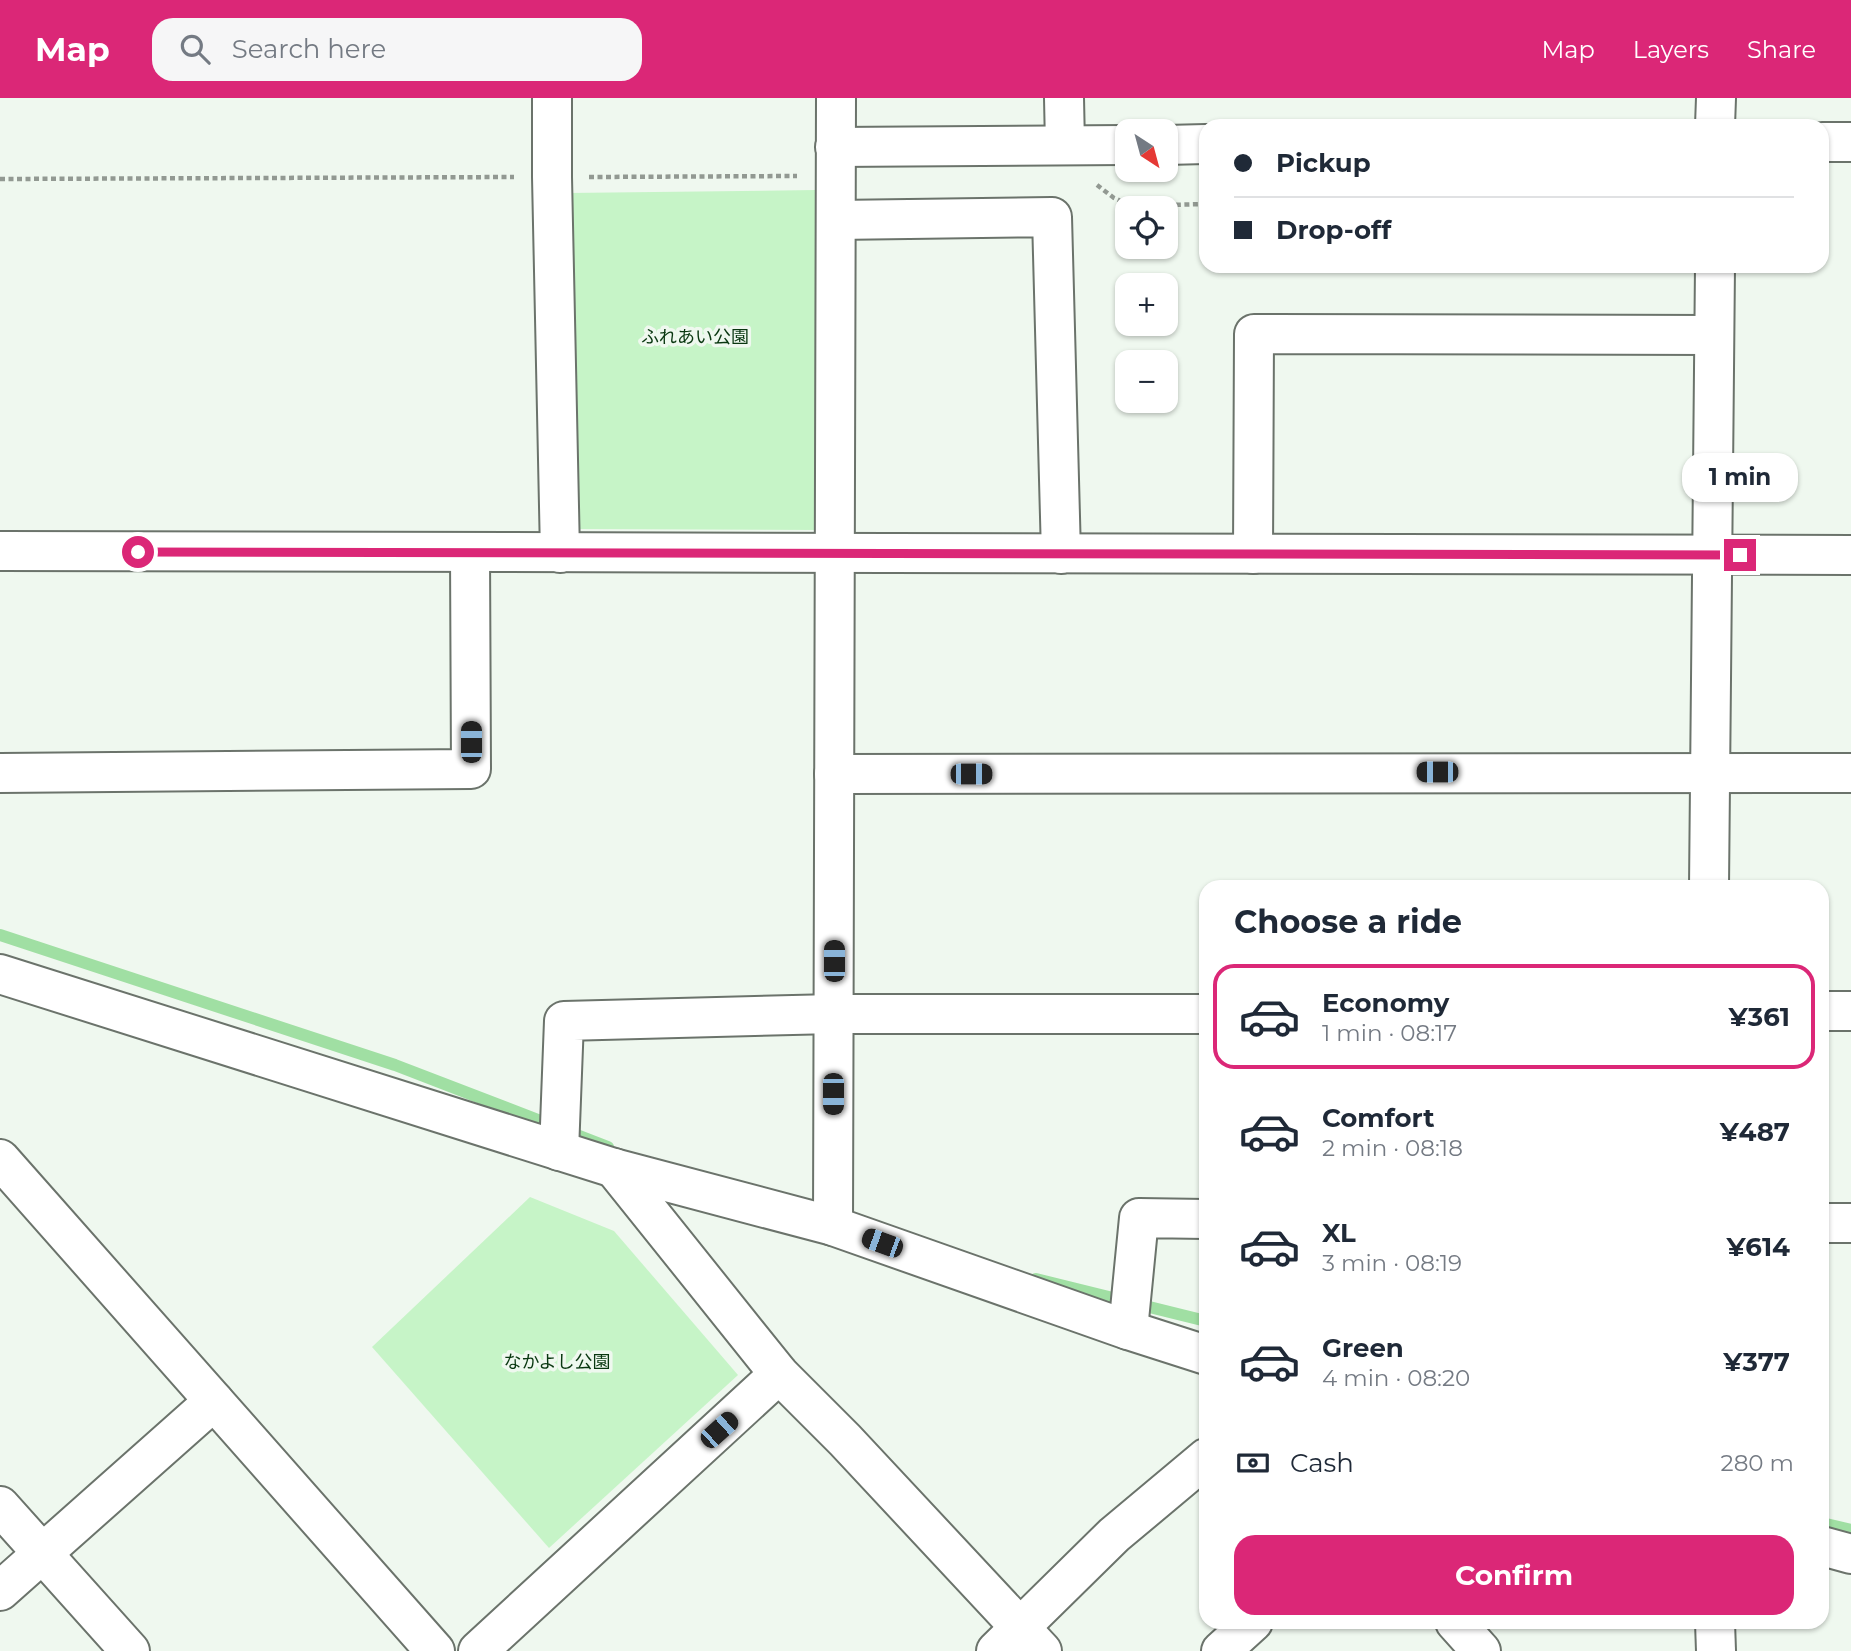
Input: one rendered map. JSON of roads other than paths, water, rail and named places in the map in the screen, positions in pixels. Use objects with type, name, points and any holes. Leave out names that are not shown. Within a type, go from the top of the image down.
[{"type":"street","points":[[552,98],[560,552]]},
{"type":"street","points":[[833,1226],[836,98]]},
{"type":"street","points":[[1064,98],[1065,145]]},
{"type":"street","points":[[1715,119],[1716,98]]},
{"type":"street","points":[[1829,142],[1851,142]]},
{"type":"street","points":[[1178,145],[1199,144]]},
{"type":"street","points":[[836,162],[1065,145],[1115,145]]},
{"type":"street","points":[[835,220],[1052,217],[1061,554]]},
{"type":"street","points":[[1709,880],[1715,273]]},
{"type":"street","points":[[1253,554],[1254,334],[1714,335]]},
{"type":"street","points":[[0,551],[1851,555]]},
{"type":"street","points":[[0,773],[471,769],[470,552]]},
{"type":"street","points":[[834,774],[1851,773]]},
{"type":"street","points":[[0,974],[614,1168],[833,1226],[1128,1330],[1199,1352]]},
{"type":"street","points":[[1829,1012],[1851,1011]]},
{"type":"street","points":[[559,1151],[564,1021],[834,1014],[1199,1014]]},
{"type":"street","points":[[0,1159],[435,1651]]},
{"type":"street","points":[[614,1168],[779,1374],[845,1440],[1019,1643],[1115,1535],[1199,1464]]},
{"type":"street","points":[[1128,1330],[1139,1219],[1199,1219]]},
{"type":"street","points":[[1829,1223],[1851,1223]]},
{"type":"street","points":[[478,1651],[779,1374]]},
{"type":"street","points":[[0,1591],[214,1401]]},
{"type":"street","points":[[0,1506],[130,1651]]},
{"type":"street","points":[[1829,1548],[1851,1554]]},
{"type":"street","points":[[1221,1651],[1245,1629]]},
{"type":"street","points":[[1461,1629],[1480,1651]]},
{"type":"street","points":[[1715,1629],[1716,1651]]},
{"type":"waterway","points":[[0,935],[395,1065],[608,1147]]},
{"type":"waterway","points":[[1036,1279],[1199,1319]]},
{"type":"waterway","points":[[1829,1525],[1851,1530]]},
{"type":"park label","name":"ふれあい公園","points":[[695,337]]},
{"type":"park label","name":"なかよし公園","points":[[557,1362]]}]
